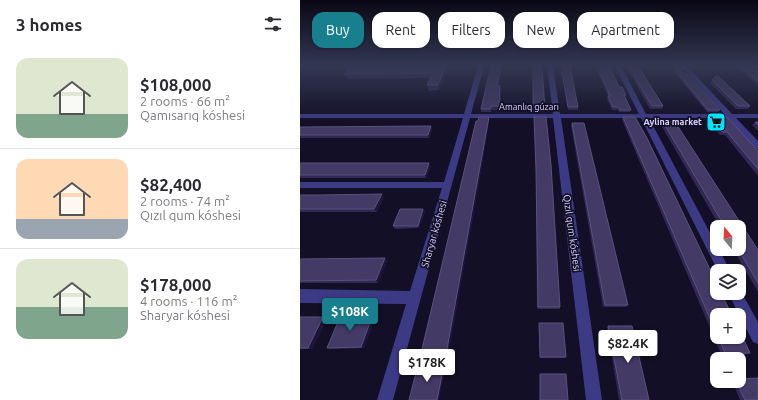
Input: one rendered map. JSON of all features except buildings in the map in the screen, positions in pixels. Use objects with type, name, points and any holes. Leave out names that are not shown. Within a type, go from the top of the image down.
[{"type":"street","name":"Sharyar kóshesi","points":[[385,400],[476,85]]},
{"type":"street","name":"Qızıl qum kóshesi","points":[[553,85],[594,400]]},
{"type":"street","points":[[628,85],[720,264]]},
{"type":"street","points":[[701,85],[758,146]]},
{"type":"street","name":"Amanlıq gúzarı","points":[[300,116],[758,116]]},
{"type":"street","points":[[300,185],[448,185]]},
{"type":"street","points":[[300,296],[415,298]]},
{"type":"street","points":[[739,300],[758,338]]},
{"type":"place","name":"Aylina market","points":[[716,122]]}]
